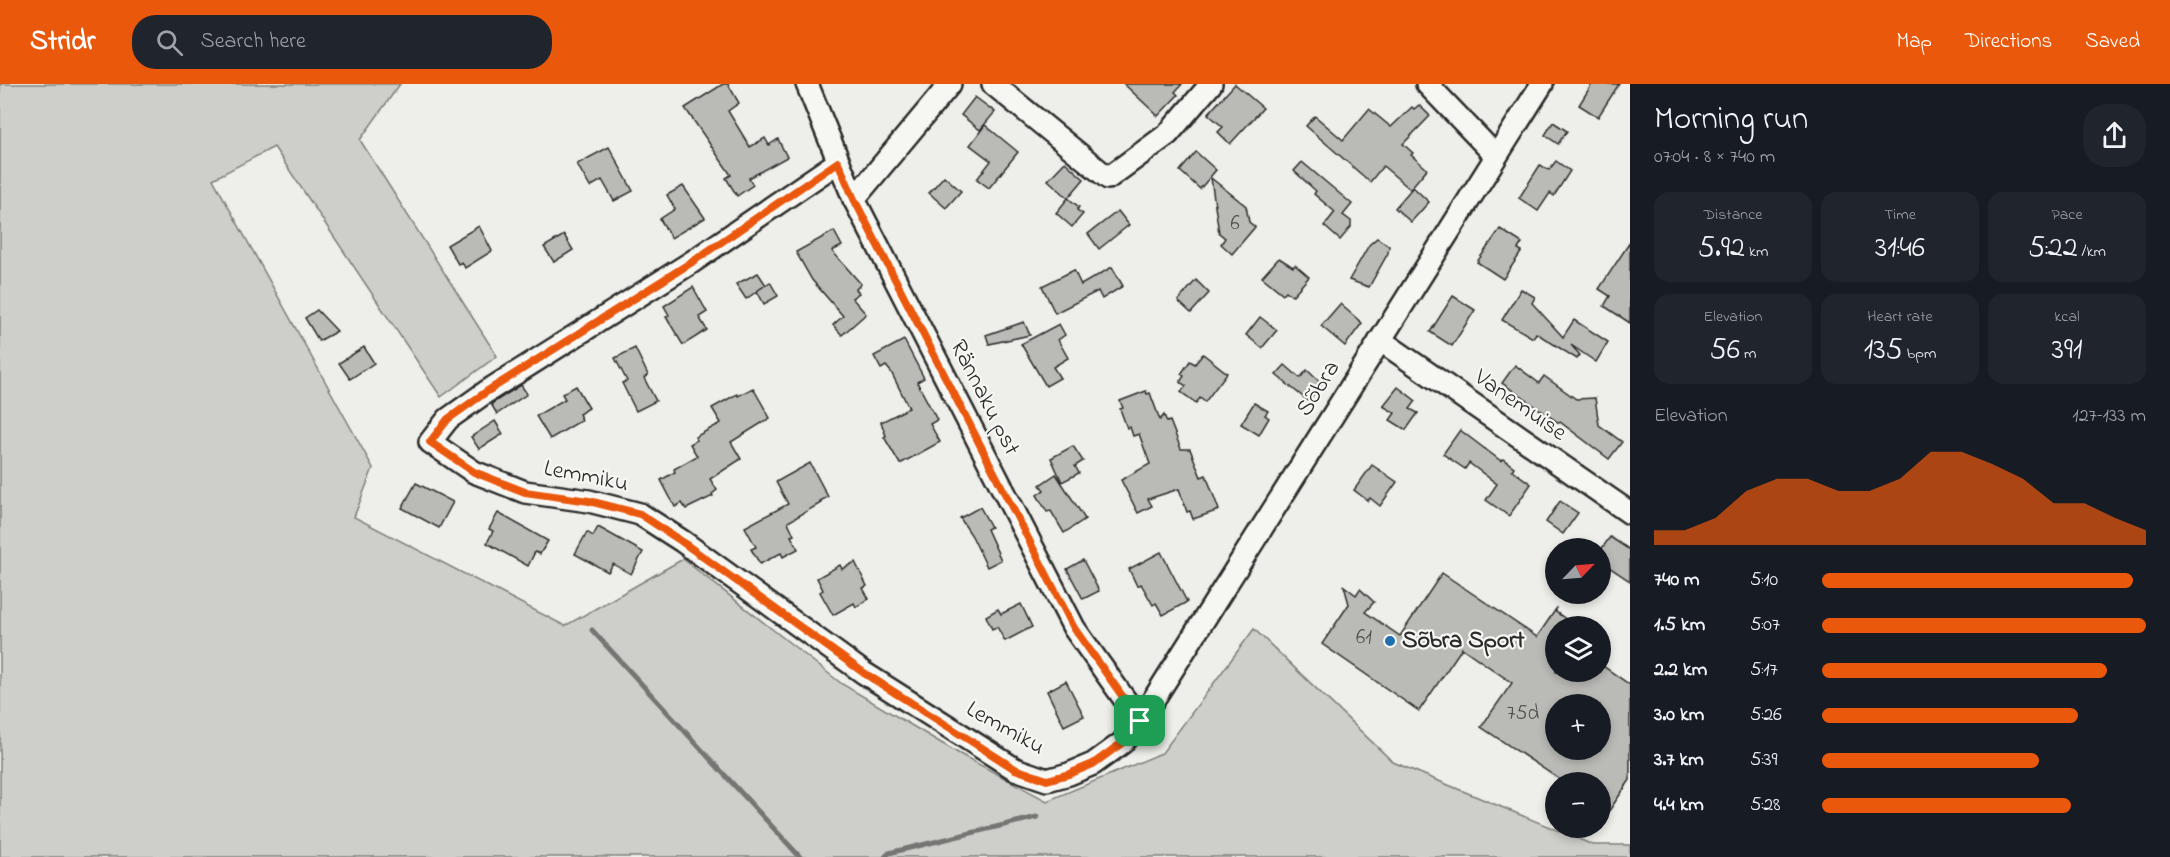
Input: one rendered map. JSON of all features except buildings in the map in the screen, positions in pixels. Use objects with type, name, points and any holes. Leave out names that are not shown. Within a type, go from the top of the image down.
[{"type":"street","name":"Rännaku pst","points":[[807,84],[854,199],[1074,628],[1140,721]]},
{"type":"street","points":[[854,199],[950,84]]},
{"type":"street","points":[[993,84],[1108,178],[1168,134],[1211,84]]},
{"type":"street","points":[[1427,84],[1496,156]]},
{"type":"street","name":"Sõbra","points":[[1140,721],[1542,84]]},
{"type":"street","name":"Lemmiku","points":[[838,162],[692,262],[486,392],[448,419],[430,442],[474,472],[525,492],[589,501],[640,514],[864,673],[1015,769],[1047,780],[1069,774],[1093,764],[1122,743],[1140,721]]},
{"type":"street","name":"Vanemuise","points":[[1380,340],[1630,513]]},
{"type":"shaded area","points":[[0,84],[400,84],[360,140],[497,356],[441,397],[274,147],[213,179],[373,468],[354,517],[565,626],[683,559],[842,684],[958,753],[1047,801],[1162,753],[1254,629],[1393,762],[1545,825],[1545,838],[1576,838],[1593,845],[1630,845],[1630,857],[0,857]]},
{"type":"waterway","points":[[592,630],[800,857]]},
{"type":"waterway","points":[[885,857],[889,853],[1037,817]]},
{"type":"place","name":"Sõbra Sport","points":[[1390,641]]},
{"type":"route","points":[[838,162],[854,199],[1074,628],[1140,721],[1122,743],[1093,764],[1069,774],[1047,780],[1015,769],[864,673],[640,514],[589,501],[525,492],[474,472],[430,442],[448,419],[486,392],[692,262],[838,162]]}]
